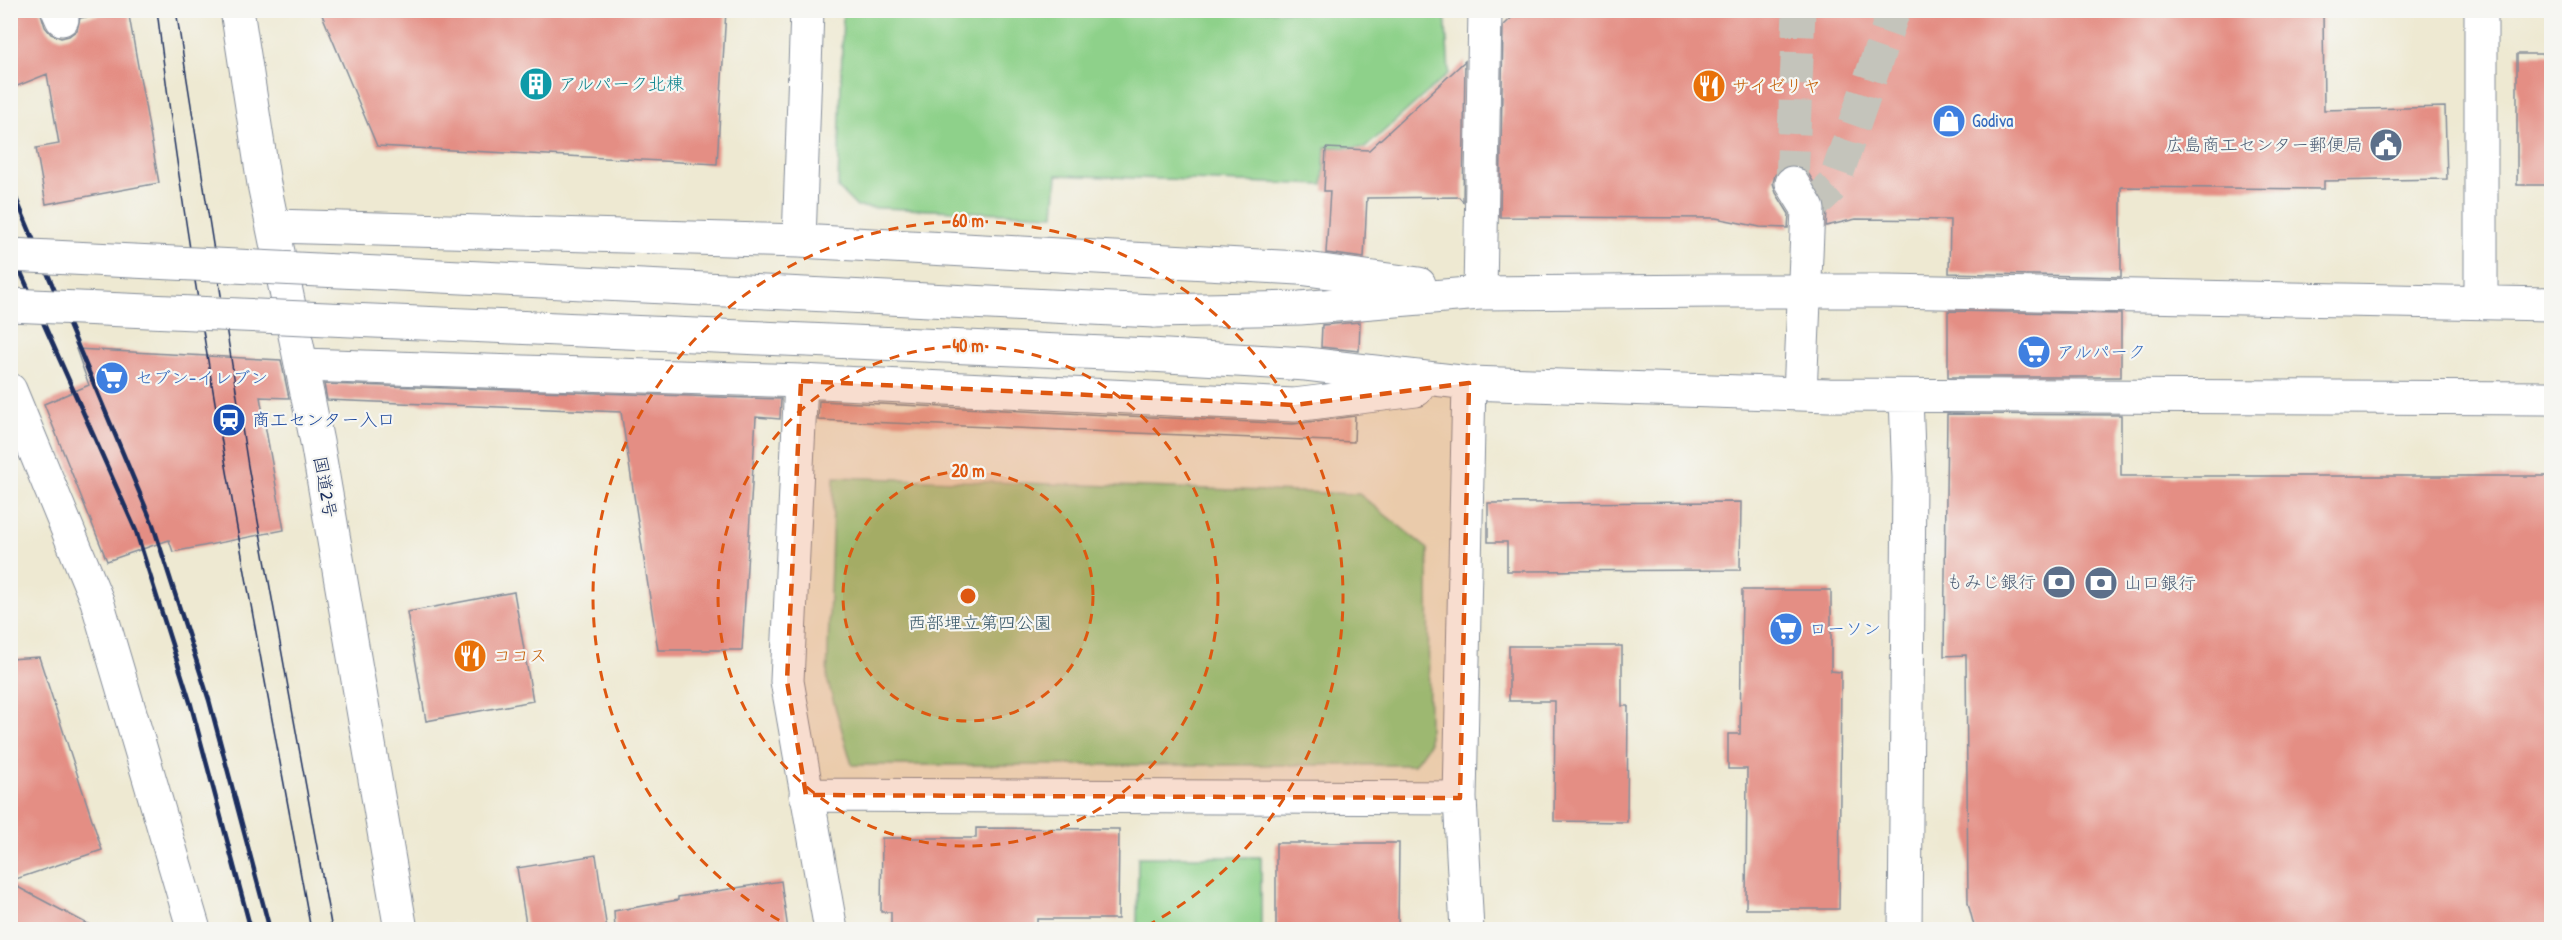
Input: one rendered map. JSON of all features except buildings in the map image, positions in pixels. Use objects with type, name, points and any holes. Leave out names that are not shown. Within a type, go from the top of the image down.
[{"type":"main road","name":"国道2号","points":[[237,10],[264,184],[317,442],[401,930]]},
{"type":"main road","points":[[799,241],[807,10]]},
{"type":"main road","points":[[1480,293],[1485,10]]},
{"type":"main road","points":[[2481,10],[2481,302]]},
{"type":"main road","points":[[1800,196],[1804,291],[1800,394]]},
{"type":"main road","points":[[274,226],[799,241],[1299,268],[1480,293]]},
{"type":"main road","points":[[10,255],[1154,311],[1300,308],[1480,293],[1804,291],[2552,304]]},
{"type":"main road","points":[[10,305],[1150,355],[1306,364],[1469,383],[1906,397],[2552,398]]},
{"type":"main road","points":[[302,365],[801,381],[1294,405],[1469,383]]},
{"type":"main road","points":[[801,381],[787,681],[831,930]]},
{"type":"main road","points":[[1467,930],[1460,798],[1469,383]]},
{"type":"main road","points":[[10,390],[97,601],[194,930]]},
{"type":"main road","points":[[1905,930],[1909,478],[1906,397]]},
{"type":"main road","points":[[806,795],[1460,798]]},
{"type":"highlighted area","points":[[801,381],[1294,405],[1469,383],[1460,798],[806,795],[787,681]]},
{"type":"green space","points":[[843,11],[1445,11],[1449,73],[1365,148],[1325,147],[1323,185],[1057,175],[1054,215],[857,207],[838,188]]},
{"type":"green space","name":"西部埋立第四公園","points":[[834,477],[1359,494],[1428,549],[1429,744],[1414,765],[852,765],[827,679]]},
{"type":"green space","points":[[1138,857],[1261,857],[1261,929],[1137,929]]},
{"type":"tunnel","points":[[1792,183],[1799,10]]},
{"type":"tunnel","points":[[1808,209],[1833,186],[1894,10]]},
{"type":"tram line","points":[[157,10],[207,356],[311,930]]},
{"type":"tram line","points":[[176,10],[248,466],[332,930]]},
{"type":"railway","points":[[10,184],[153,525],[209,700],[270,930]]},
{"type":"railway","points":[[10,248],[136,531],[191,705],[251,930]]},
{"type":"place","name":"アルパーク北棟","points":[[536,84]]},
{"type":"place","name":"サイゼリヤ","points":[[1709,86]]},
{"type":"place","name":"Godiva","points":[[1949,121]]},
{"type":"place","name":"広島商工センター郵便局","points":[[2386,145]]},
{"type":"place","name":"アルパーク","points":[[2034,352]]},
{"type":"place","name":"セブン-イレブン","points":[[112,378]]},
{"type":"place","name":"商工センター入口","points":[[229,420]]},
{"type":"place","name":"もみじ銀行","points":[[2059,582]]},
{"type":"place","name":"山口銀行","points":[[2101,583]]},
{"type":"place","name":"ローソン","points":[[1786,629]]},
{"type":"place","name":"ココス","points":[[470,656]]}]
